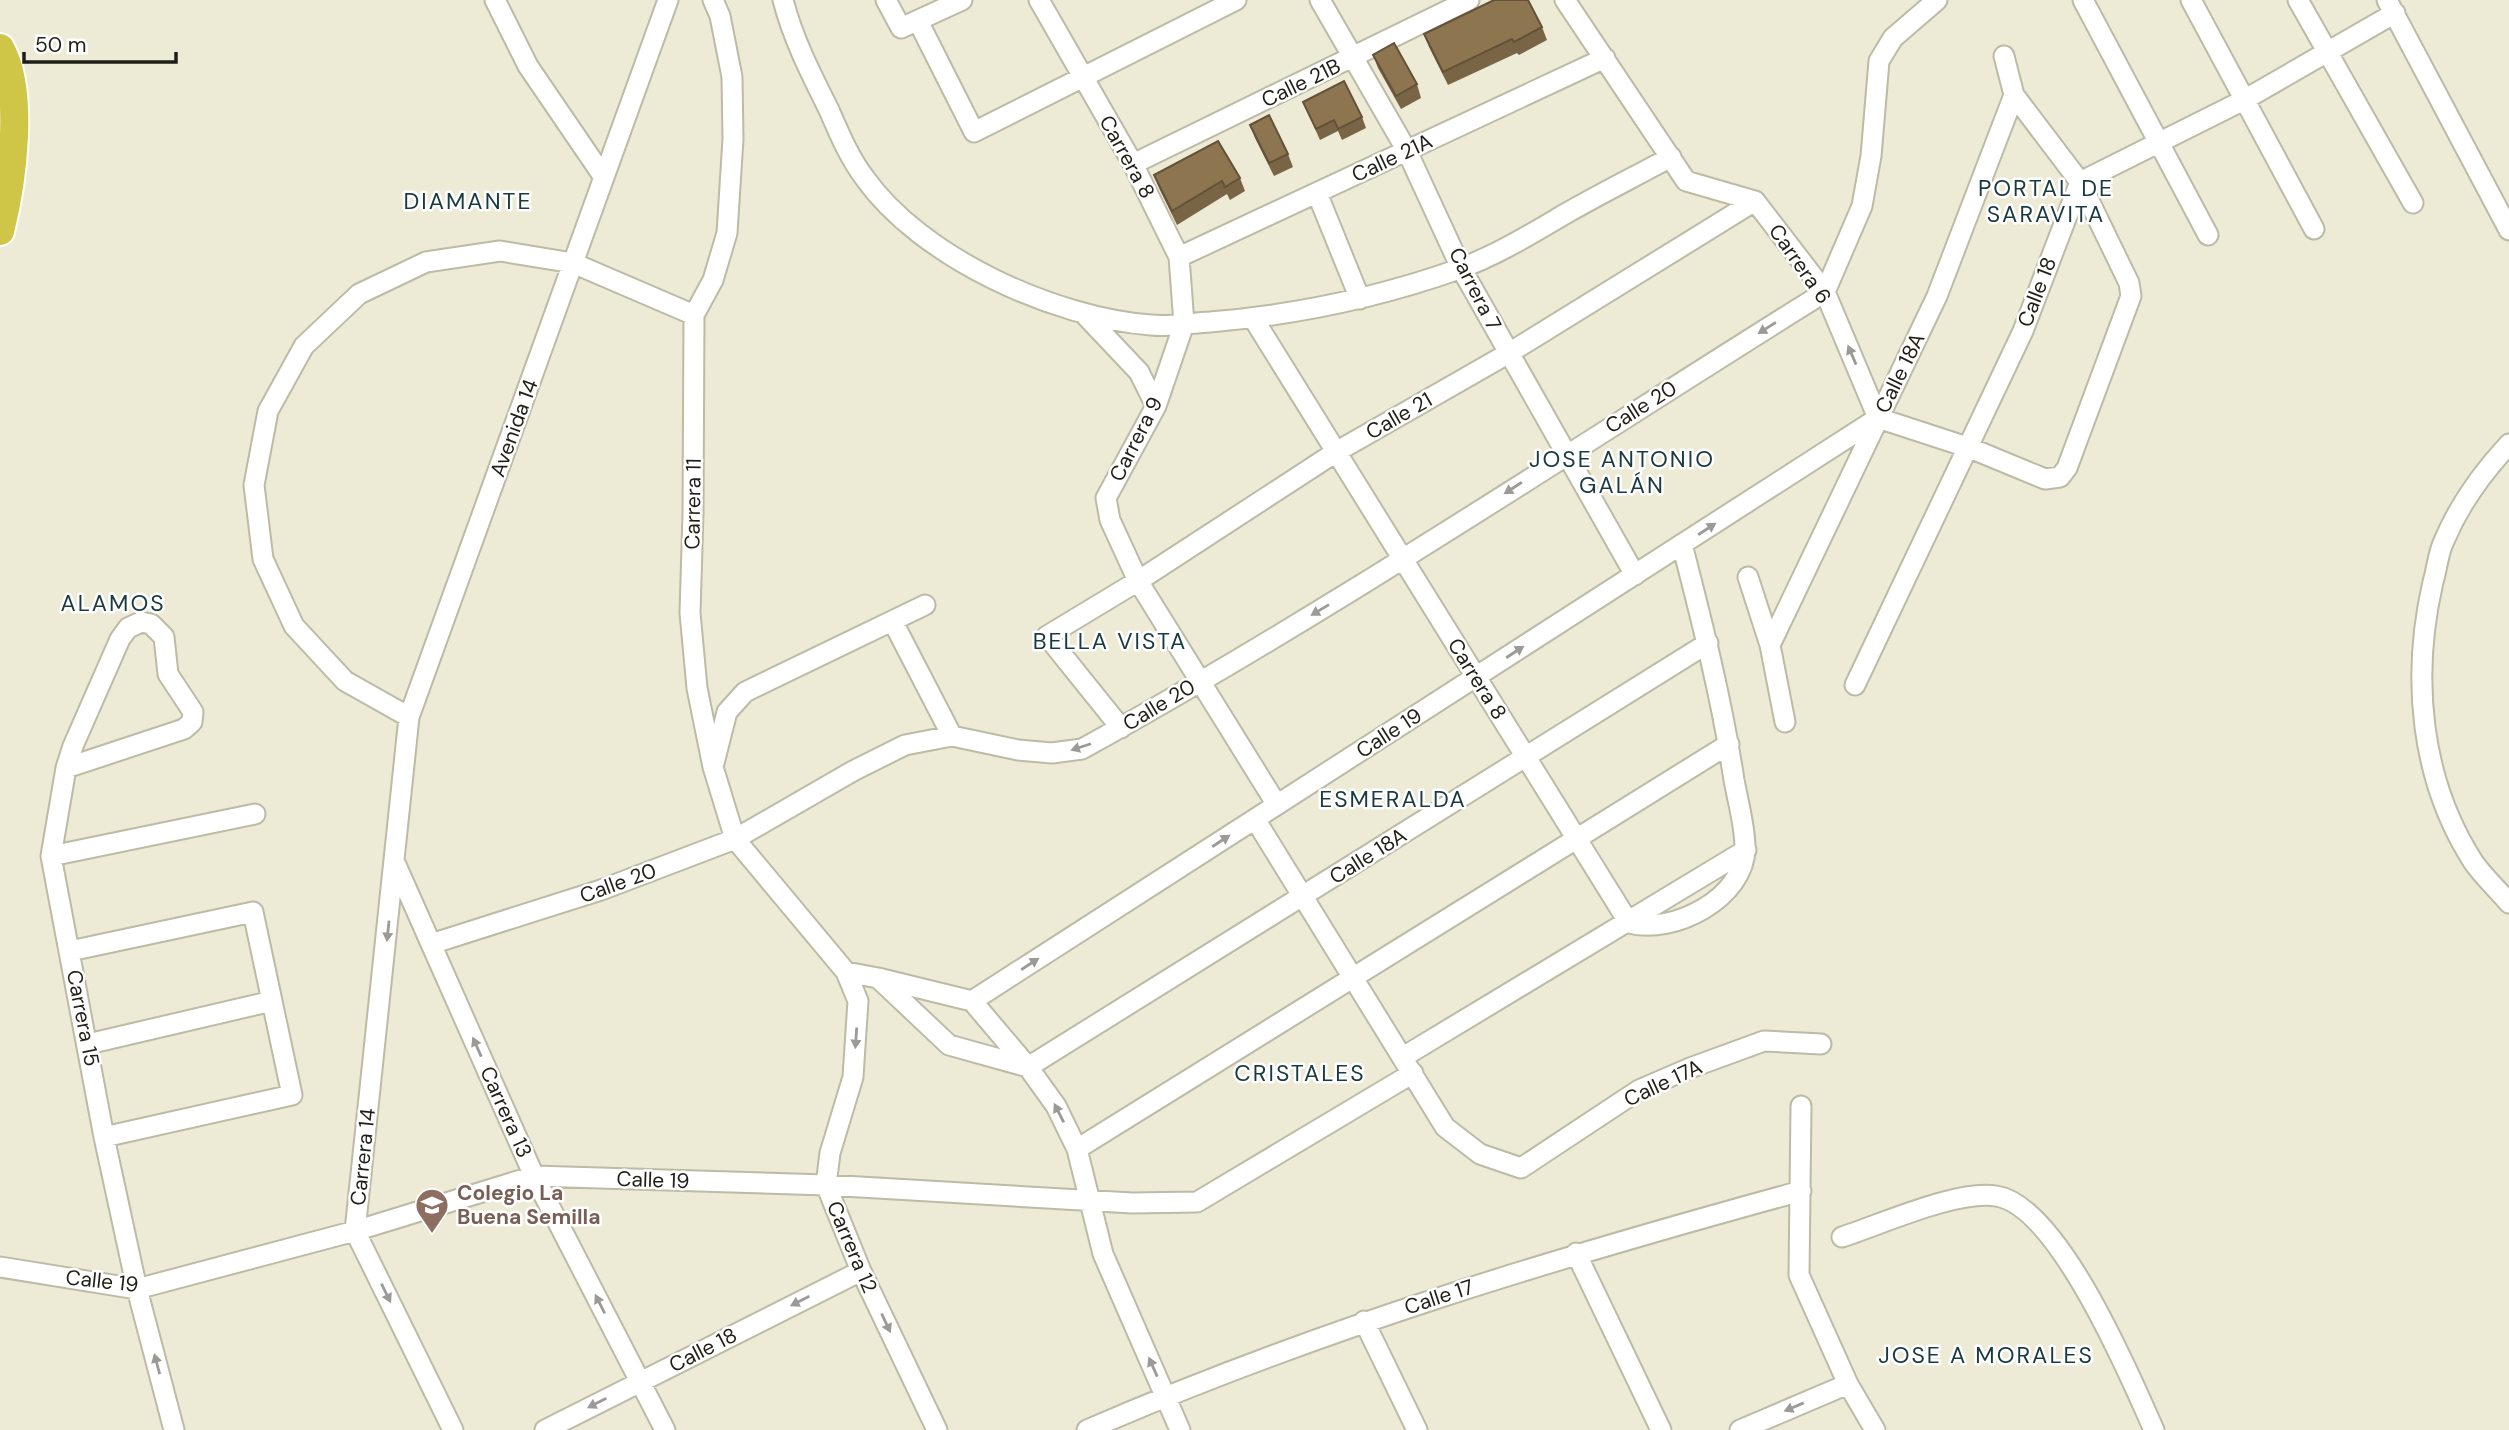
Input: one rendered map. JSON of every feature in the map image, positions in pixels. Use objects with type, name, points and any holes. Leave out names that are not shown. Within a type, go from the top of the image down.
[{"type":"highway","points":[[0,48],[14,101],[8,197],[0,231]]},
{"type":"street","points":[[495,0],[528,66],[603,176]]},
{"type":"street","name":"Avenida 14","points":[[395,864],[410,718],[668,0]]},
{"type":"street","name":"Carrera 11","points":[[713,0],[720,16],[732,77],[732,152],[727,233],[713,280],[694,315],[690,613],[697,688],[713,767],[735,839],[846,972]]},
{"type":"street","points":[[783,0],[805,61],[864,178],[914,228],[950,253],[1016,291],[1086,316],[1154,326],[1253,318],[1360,299],[1461,268],[1514,245],[1671,157]]},
{"type":"street","points":[[886,0],[909,24],[974,132],[1236,0]]},
{"type":"street","points":[[909,24],[962,0]]},
{"type":"street","name":"Carrera 8","points":[[1039,0],[1133,164],[1179,257],[1184,324]]},
{"type":"street","name":"Carrera 7","points":[[1320,0],[1407,150],[1461,268],[1634,575]]},
{"type":"street","name":"Calle 21B","points":[[1133,164],[1469,0]]},
{"type":"street","points":[[1565,0],[1686,181],[1755,201]]},
{"type":"street","points":[[1825,292],[1862,206],[1871,156],[1879,61],[1893,38],[1937,0]]},
{"type":"street","points":[[2083,0],[2161,141],[2208,235]]},
{"type":"street","points":[[2191,0],[2314,229]]},
{"type":"street","points":[[2298,0],[2413,203]]},
{"type":"street","points":[[2080,183],[2244,100],[2327,52],[2391,7],[2509,230]]},
{"type":"street","points":[[1878,418],[1969,448],[2045,479],[2060,477],[2067,468],[2108,366],[2131,296],[2129,283],[2080,183],[2014,95],[2004,56]]},
{"type":"street","name":"Calle 21A","points":[[1179,257],[1605,58]]},
{"type":"street","name":"Calle 18A","points":[[1770,645],[1937,296],[2014,95]]},
{"type":"street","name":"Calle 18","points":[[1855,685],[2023,331],[2080,183]]},
{"type":"street","points":[[1317,193],[1360,299]]},
{"type":"street","name":"Carrera 6","points":[[1755,201],[1825,292],[1878,418]]},
{"type":"street","name":"Calle 21","points":[[1121,728],[1047,636],[1138,581],[1336,452],[1509,353],[1755,201]]},
{"type":"street","points":[[410,718],[345,681],[294,626],[263,559],[254,485],[268,411],[304,346],[359,294],[426,261],[500,251],[573,263],[694,315]]},
{"type":"street","name":"Calle 20","points":[[431,944],[601,890],[735,839],[852,771],[905,745],[951,736],[1006,748],[1052,753],[1082,749],[1403,560],[1566,453],[1825,292]]},
{"type":"street","points":[[1086,316],[1139,372],[1156,406]]},
{"type":"street","name":"Carrera 8","points":[[1253,318],[1629,923]]},
{"type":"street","name":"Carrera 9","points":[[1184,324],[1156,406],[1106,498],[1110,520],[1138,581],[1277,805]]},
{"type":"street","name":"Calle 19","points":[[972,1001],[1878,418]]},
{"type":"street","points":[[2509,444],[2472,490],[2443,542],[2426,611],[2421,665],[2423,725],[2442,799],[2474,863],[2509,903]]},
{"type":"street","points":[[1629,923],[1645,927],[1664,926],[1693,917],[1721,895],[1737,874],[1746,850],[1729,744],[1708,643],[1682,544]]},
{"type":"street","points":[[1748,577],[1770,645],[1785,722]]},
{"type":"street","points":[[713,767],[727,712],[746,692],[925,605]]},
{"type":"street","name":"Carrera 15","points":[[66,768],[184,729],[192,722],[193,712],[169,674],[164,638],[151,624],[141,622],[128,628],[120,639],[66,768],[51,856],[104,1137],[137,1289],[174,1430]]},
{"type":"street","points":[[893,622],[951,736]]},
{"type":"street","name":"Calle 18A","points":[[1028,1067],[1708,643]]},
{"type":"street","points":[[1077,1149],[1729,744]]},
{"type":"street","points":[[51,856],[255,814]]},
{"type":"street","points":[[1255,819],[1408,1065],[1746,850]]},
{"type":"street","name":"Carrera 13","points":[[395,864],[534,1176],[665,1430]]},
{"type":"street","name":"Carrera 14","points":[[395,864],[355,1231],[453,1430]]},
{"type":"street","points":[[70,951],[253,912],[292,1095],[104,1137]]},
{"type":"street","points":[[846,972],[972,1001],[1028,1067],[1056,1106],[1077,1149],[1103,1254],[1180,1430]]},
{"type":"street","name":"Carrera 12","points":[[846,972],[858,1001],[853,1077],[830,1153],[826,1185],[861,1270],[937,1430]]},
{"type":"street","points":[[877,978],[949,1045],[1028,1067]]},
{"type":"street","points":[[88,1044],[272,1001]]},
{"type":"street","name":"Calle 17A","points":[[1408,1065],[1445,1127],[1480,1153],[1521,1168],[1639,1090],[1677,1074],[1765,1041],[1821,1044]]},
{"type":"street","name":"Calle 19","points":[[0,1267],[137,1289],[355,1231],[534,1176],[826,1185],[1091,1200],[1197,1202],[1408,1065]]},
{"type":"street","points":[[1801,1105],[1799,1275],[1848,1384],[1875,1430]]},
{"type":"street","name":"Calle 17","points":[[1087,1430],[1165,1396],[1364,1321],[1576,1253],[1801,1191]]},
{"type":"street","points":[[1842,1237],[1958,1199],[1998,1196],[2028,1212],[2054,1238],[2099,1315],[2154,1430]]},
{"type":"street","points":[[1576,1253],[1661,1430]]},
{"type":"street","name":"Calle 18","points":[[545,1430],[861,1270]]},
{"type":"street","points":[[1364,1321],[1417,1430]]},
{"type":"street","points":[[1740,1430],[1848,1384]]},
{"type":"building","points":[[1494,0],[1528,0],[1542,27],[1443,72],[1424,34]]},
{"type":"building","points":[[1394,43],[1417,84],[1396,96],[1373,55]]},
{"type":"building","points":[[1344,81],[1362,117],[1338,129],[1334,120],[1316,129],[1303,102]]},
{"type":"building","points":[[1269,115],[1288,154],[1269,163],[1250,125]]},
{"type":"building","points":[[1218,141],[1240,178],[1225,187],[1222,181],[1172,211],[1154,175]]},
{"type":"place","name":"Colegio La Buena Semilla","points":[[432,1235]]},
{"type":"district","name":"DIAMANTE","points":[[468,201]]},
{"type":"district","name":"PORTAL DE SARAVITA","points":[[2046,201]]},
{"type":"district","name":"JOSE ANTONIO GALÁN","points":[[1622,472]]},
{"type":"district","name":"ALAMOS","points":[[113,603]]},
{"type":"district","name":"BELLA VISTA","points":[[1110,641]]},
{"type":"district","name":"ESMERALDA","points":[[1393,799]]},
{"type":"district","name":"CRISTALES","points":[[1300,1073]]},
{"type":"district","name":"JOSE A MORALES","points":[[1986,1355]]}]
